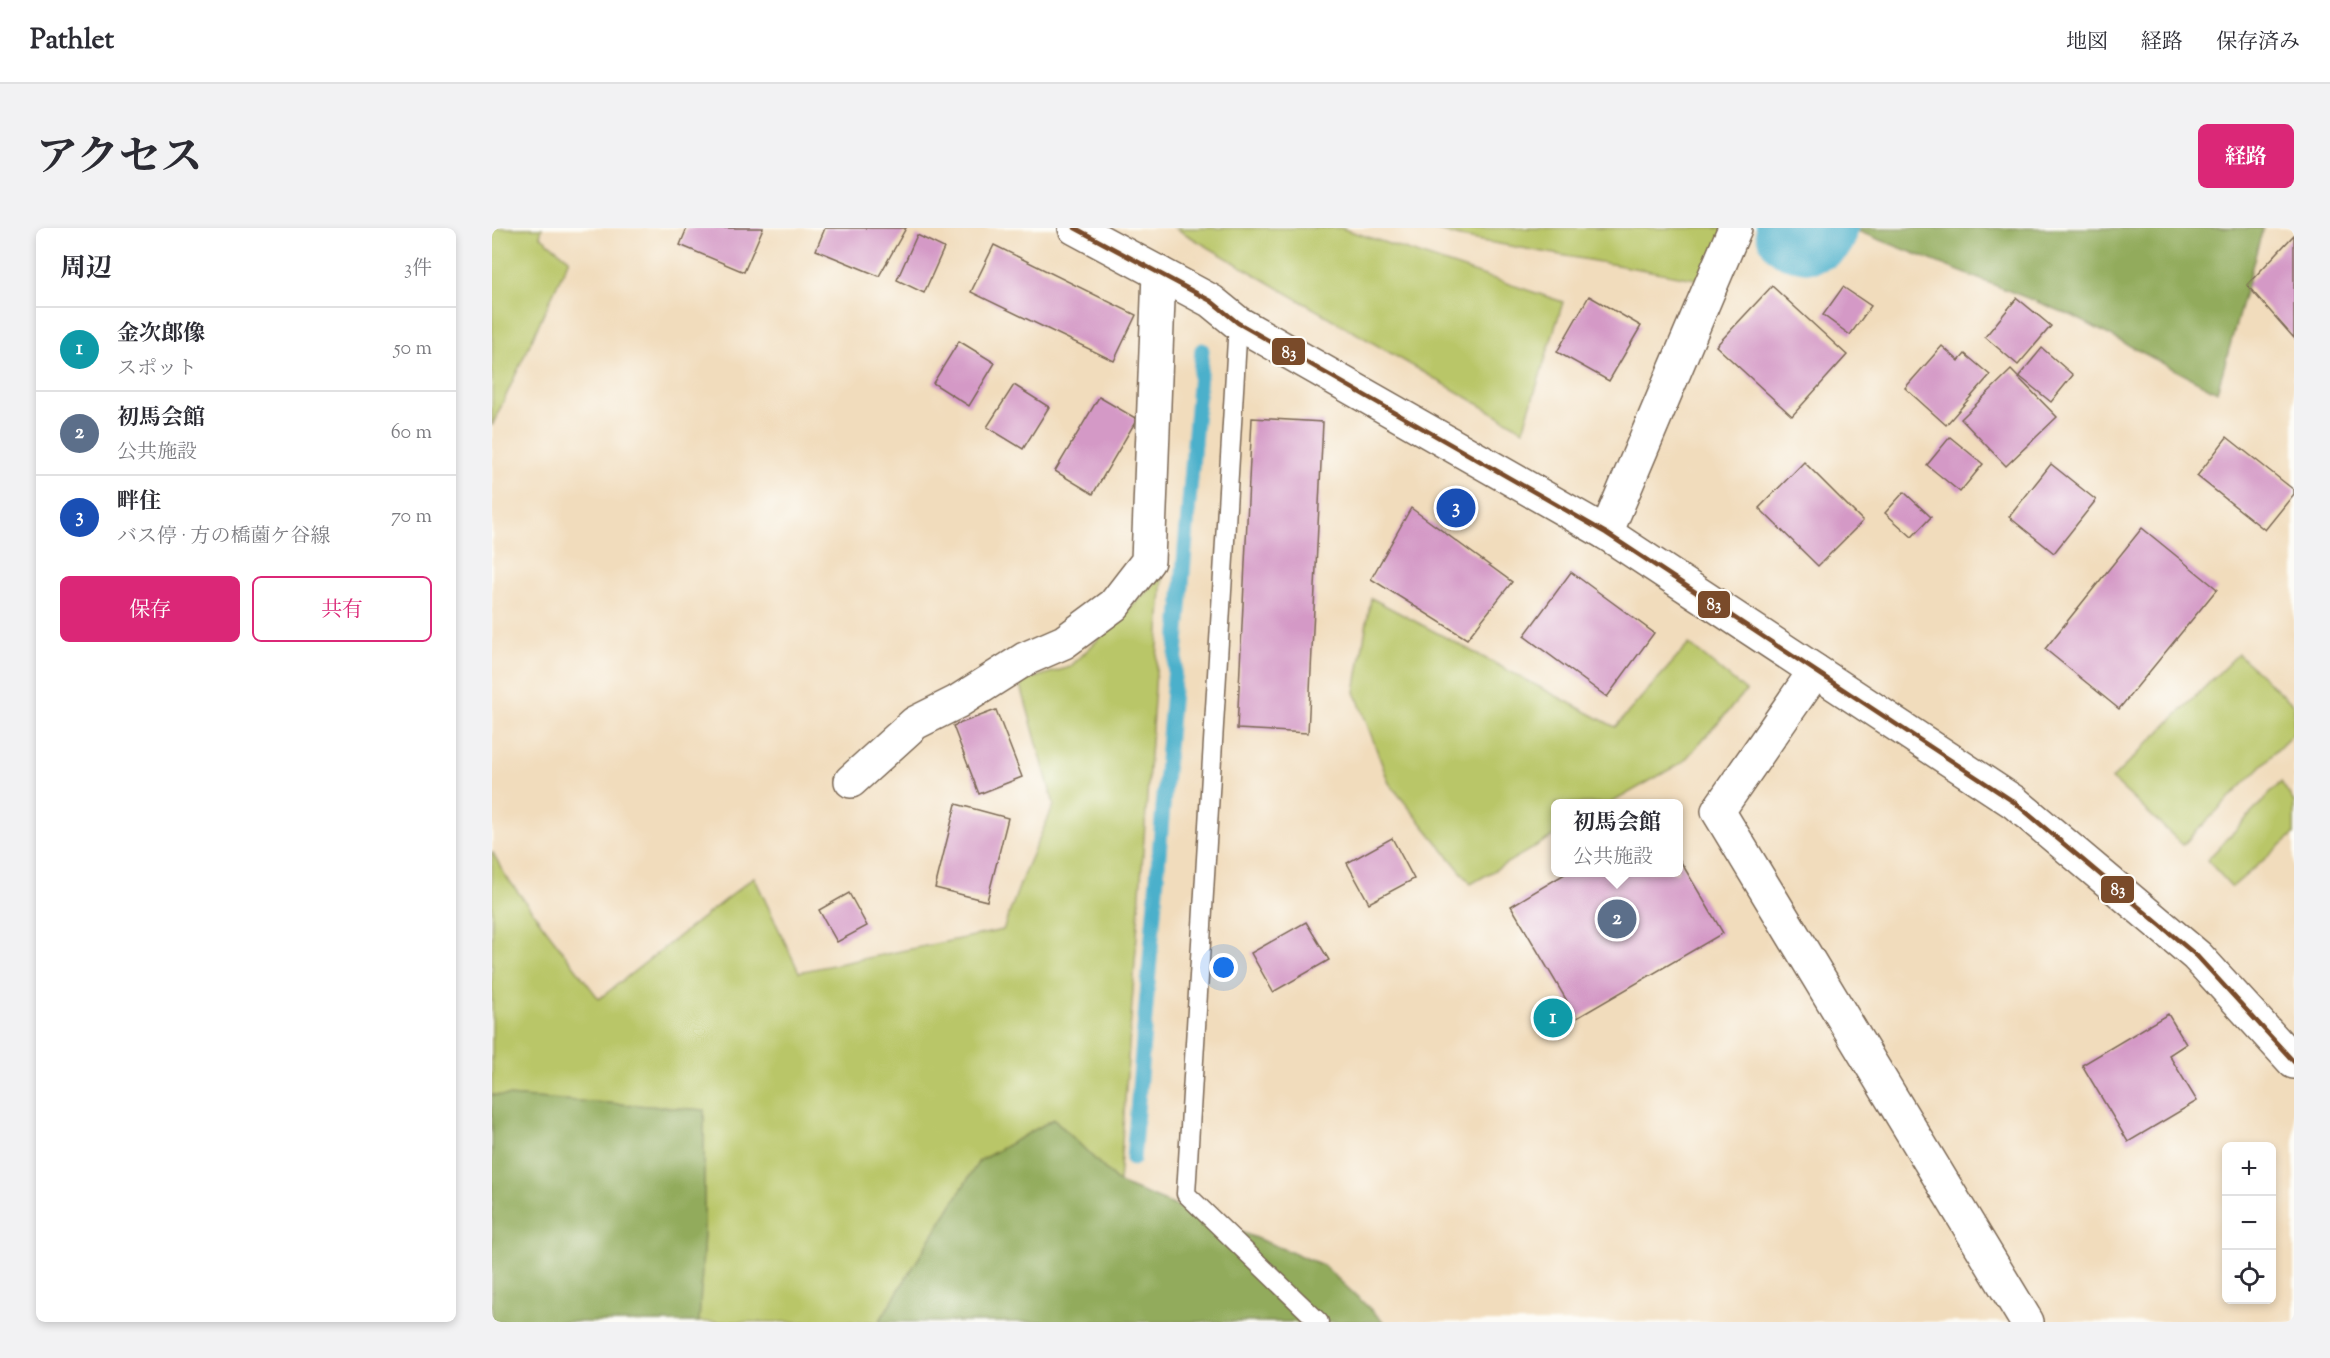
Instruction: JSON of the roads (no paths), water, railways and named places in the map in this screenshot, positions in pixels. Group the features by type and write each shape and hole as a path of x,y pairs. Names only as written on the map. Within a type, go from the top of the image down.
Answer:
{"street":[{"path":"1075,228 1211,301 1238,323 1606,533 2014,802 2197,956 2294,1062"},
{"path":"1606,533 1735,228"},
{"path":"851,781 915,723 957,702 1025,659 1065,642 1114,605 1148,561 1159,273"},
{"path":"1815,670 1718,811 2027,1322"}],"lane":[{"path":"1238,323 1186,1194 1319,1322"}],"waterway":[{"path":"1798,228 1809,230 1815,228"},
{"path":"1133,1159 1202,350"}],"place":[{"name":"畔住","path":"1456,508"},
{"name":"初馬会館","path":"1617,919"},
{"name":"金次郎像","path":"1553,1018"}]}
